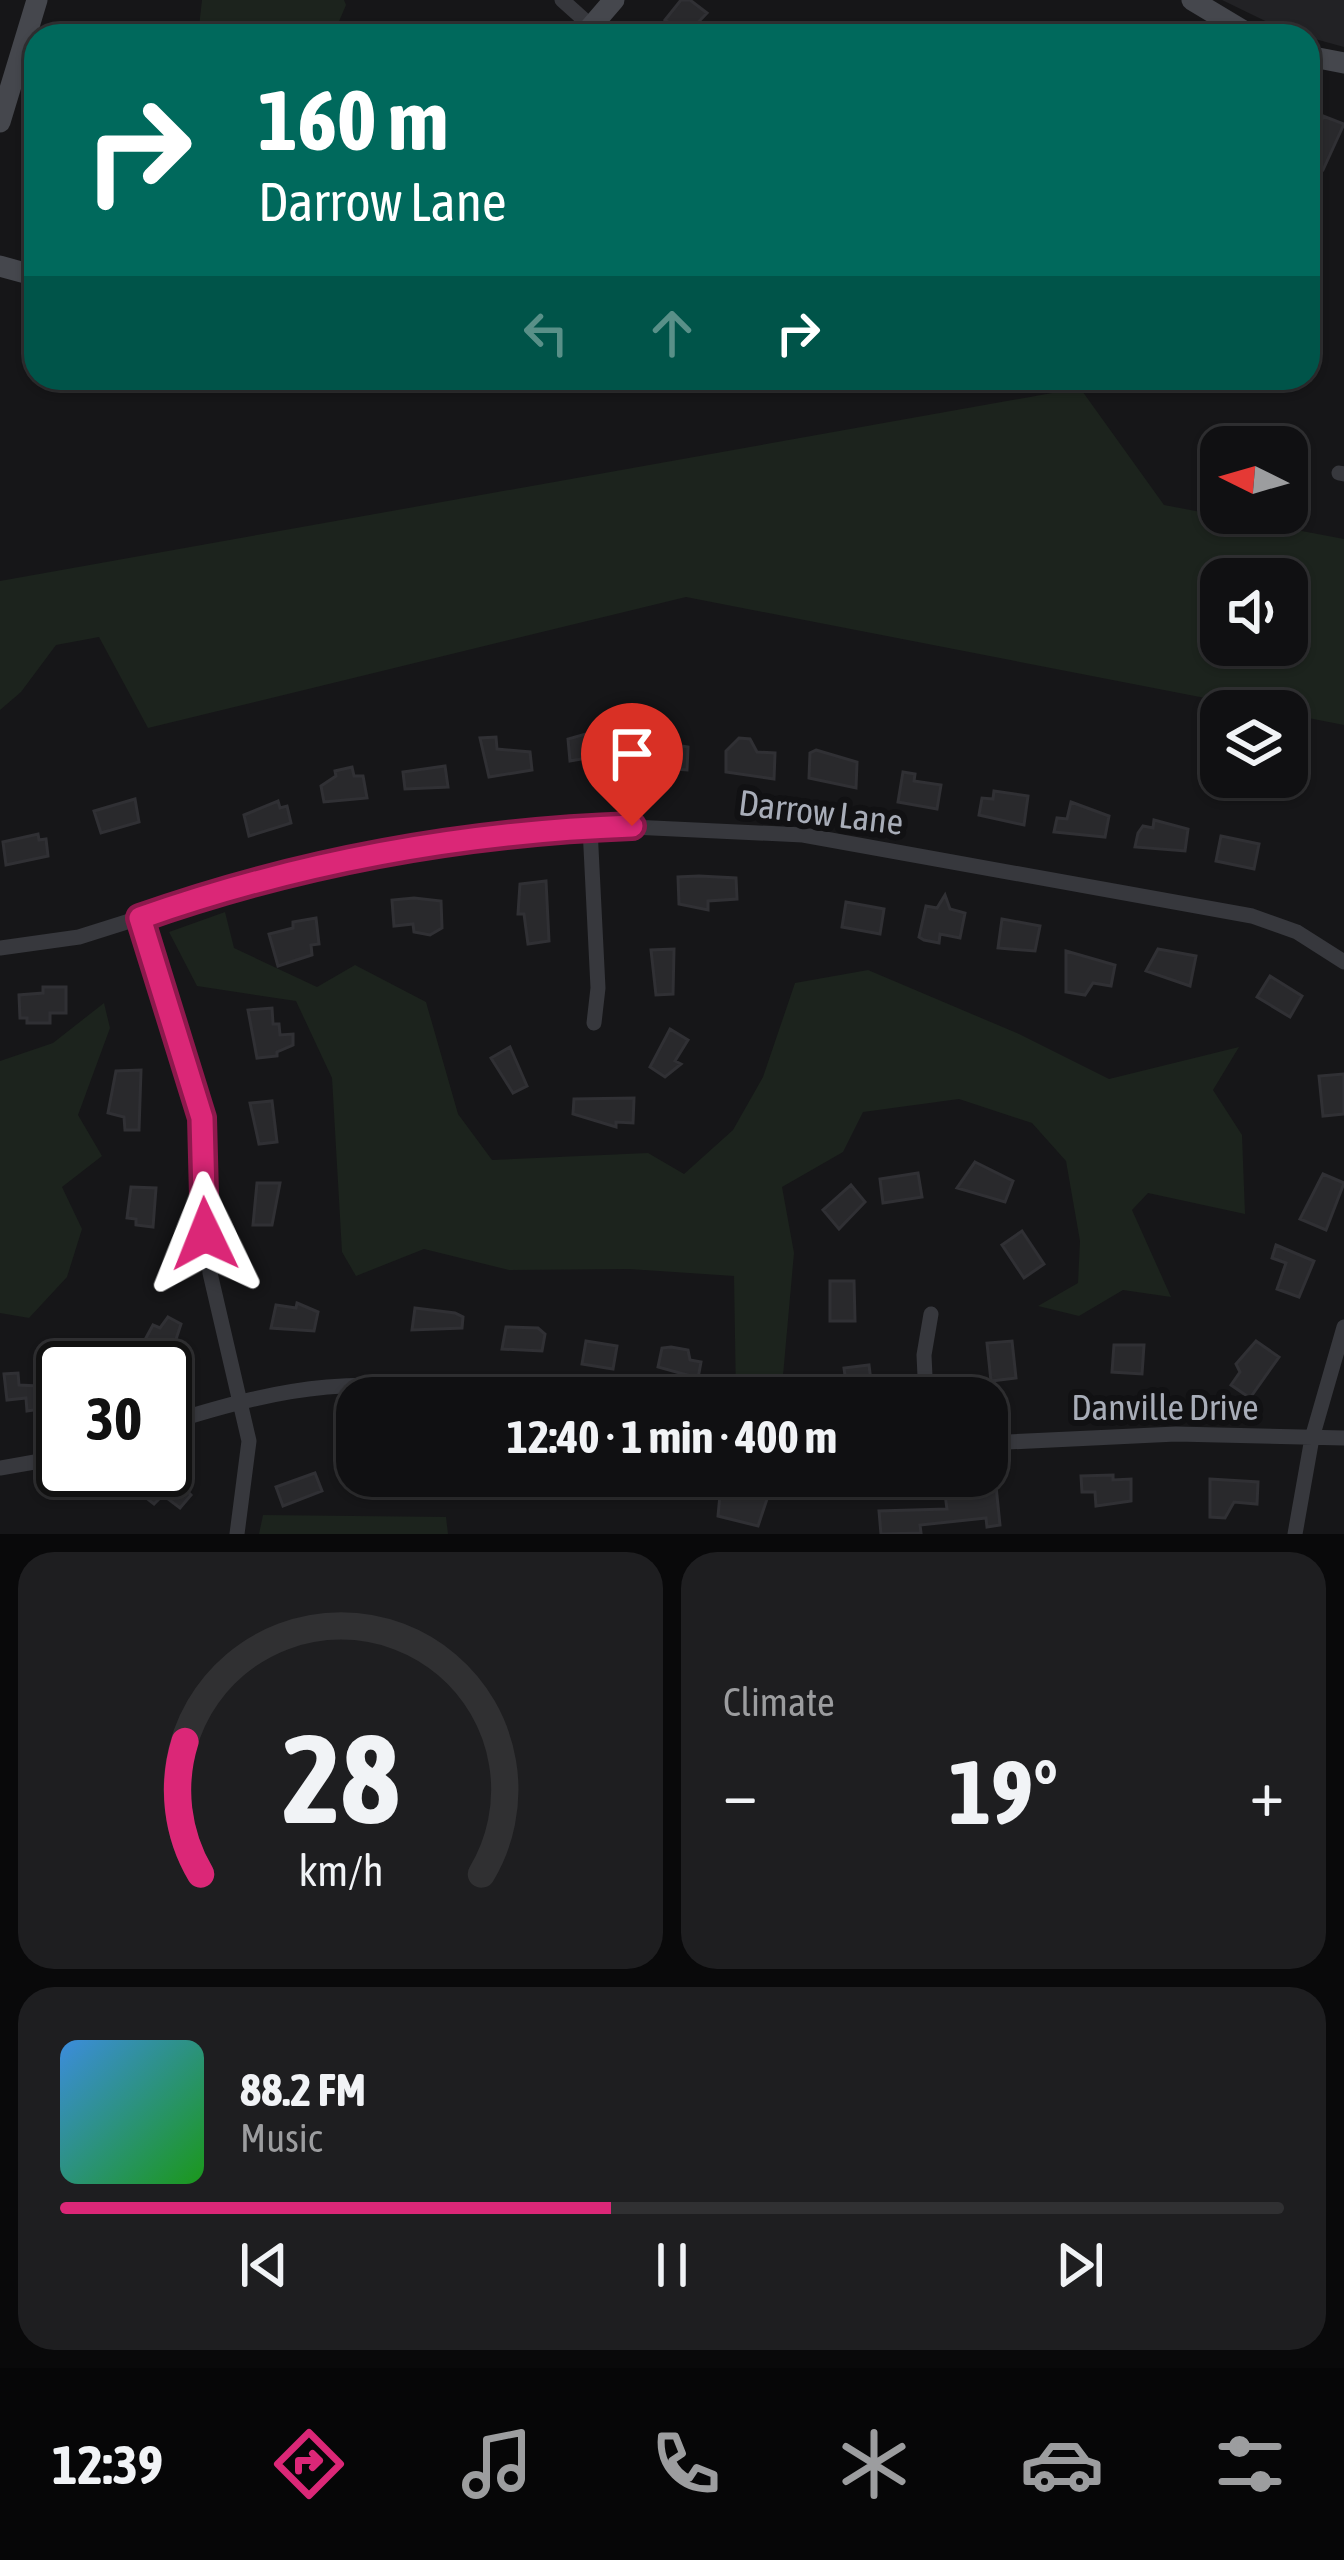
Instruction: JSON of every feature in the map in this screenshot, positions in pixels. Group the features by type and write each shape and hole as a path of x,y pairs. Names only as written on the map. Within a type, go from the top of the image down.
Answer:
{"street":[{"path":"562,0 581,24"},
{"path":"593,24 614,0"},
{"path":"1192,0 1232,24"},
{"path":"0,122 24,43"},
{"name":"Darrow Lane","path":"0,948 79,937 263,879 452,840 590,828 685,827 871,845 1252,916 1297,932 1344,962"},
{"path":"590,828 598,988 594,1023"},
{"path":"140,918 194,1078 202,1118 210,1273 249,1441 237,1534"},
{"path":"925,1377 923,1355 931,1314"},
{"path":"1295,1534 1312,1438 1344,1327"},
{"path":"192,1416 296,1387 336,1385"},
{"name":"Danville Drive","path":"1008,1443 1176,1434 1344,1438"},
{"path":"0,1468 36,1462"}],"shaded area":[{"path":"202,0 344,0 346,5 338,24 199,24"},
{"path":"1222,0 1344,0 1344,47 1320,40 1320,24 1272,24"},
{"path":"1069,390 1081,390 1164,505 1200,512 1200,534 1308,532 1344,539 1344,725 1308,718 1308,690 1200,690 1200,697 686,597 148,728 99,637 56,645 21,692 0,710 0,581"},
{"path":"225,912 234,948 317,987 355,965 426,1002 458,1114 492,1160 648,1153 684,1174 733,1130 763,1077 795,983 868,970 1019,1034 1109,1079 1239,1047 1213,1090 1242,1135 1245,1214 1148,1193 1132,1210 1171,1297 1123,1290 1079,1316 1038,1306 1078,1283 1080,1241 1066,1161 1032,1123 959,1099 863,1112 843,1152 782,1187 794,1253 783,1377 736,1377 734,1276 629,1269 509,1270 424,1249 356,1276 342,1252 332,1078 296,1001 197,986 169,932"},
{"path":"104,1003 110,1028 78,1115 102,1156 62,1187 82,1229 67,1277 29,1318 0,1313 0,1061 53,1043"},
{"path":"263,1515 446,1517 448,1534 259,1534"}],"building":[{"path":"681,0 690,0 707,13 696,24 665,20"},
{"path":"1323,116 1344,124 1323,170 1320,169"},
{"path":"600,730 600,737 609,736 610,754 570,761 568,739"},
{"path":"496,737 497,749 530,752 532,770 489,777 480,738"},
{"path":"739,738 750,739 757,752 775,753 774,779 726,772 726,751"},
{"path":"651,741 688,747 687,770 659,768 659,774 649,773 650,765 642,765 643,747 650,747"},
{"path":"816,750 857,762 856,788 809,778 810,753"},
{"path":"445,766 448,787 405,789 403,772"},
{"path":"352,767 354,776 363,776 367,798 324,802 321,786 336,776 335,771"},
{"path":"903,772 915,774 914,781 941,785 937,809 898,802"},
{"path":"994,791 1028,796 1024,825 979,815 982,798 993,799"},
{"path":"135,799 139,822 101,833 94,811"},
{"path":"278,801 280,808 287,806 291,823 249,836 244,815"},
{"path":"1071,802 1109,816 1105,837 1054,832 1057,818 1067,819"},
{"path":"1154,820 1188,829 1185,851 1135,847 1138,833 1143,826 1153,828"},
{"path":"38,834 39,840 46,839 48,856 6,865 3,842"},
{"path":"1221,836 1259,844 1254,869 1216,861"},
{"path":"678,877 736,878 737,899 708,901 708,910 679,904"},
{"path":"546,881 549,941 528,944 524,914 518,914 520,884"},
{"path":"945,895 950,909 965,913 960,938 940,934 939,943 924,940 919,937 926,906 937,908"},
{"path":"392,900 441,901 442,928 430,935 414,932 413,924 394,926"},
{"path":"846,902 884,909 880,934 842,927"},
{"path":"316,918 319,944 311,945 312,955 278,966 269,934 293,928 293,922"},
{"path":"1002,919 1040,926 1035,951 998,948"},
{"path":"674,949 673,994 656,995 651,950"},
{"path":"1158,949 1196,956 1190,986 1146,971"},
{"path":"1066,951 1115,965 1111,986 1093,983 1085,995 1066,992"},
{"path":"1270,976 1302,996 1290,1017 1257,997"},
{"path":"43,987 66,987 66,1013 50,1013 50,1023 27,1023 27,1018 20,1018 19,995 43,993"},
{"path":"272,1008 273,1024 279,1024 280,1035 293,1034 293,1045 277,1056 257,1058 248,1010"},
{"path":"670,1029 688,1040 675,1061 681,1064 665,1077 650,1067"},
{"path":"510,1047 527,1086 513,1093 491,1058"},
{"path":"141,1070 139,1130 125,1130 124,1117 108,1113 116,1071"},
{"path":"1344,1074 1344,1114 1323,1116 1319,1076"},
{"path":"634,1098 633,1123 616,1122 616,1127 573,1114 574,1099"},
{"path":"272,1101 277,1142 259,1144 250,1103"},
{"path":"975,1162 1013,1181 1005,1202 957,1188"},
{"path":"918,1173 922,1197 883,1203 880,1179"},
{"path":"1323,1174 1344,1183 1326,1230 1300,1219"},
{"path":"257,1183 280,1183 272,1225 253,1225"},
{"path":"851,1185 865,1202 839,1229 823,1210"},
{"path":"131,1187 156,1188 153,1227 136,1225 136,1219 127,1218"},
{"path":"1022,1231 1044,1264 1024,1278 1002,1245"},
{"path":"1276,1245 1314,1261 1299,1297 1277,1289 1286,1263 1272,1258"},
{"path":"830,1281 854,1281 855,1321 830,1321"},
{"path":"297,1303 318,1312 314,1331 271,1328 276,1305 296,1308"},
{"path":"415,1308 455,1313 463,1317 462,1328 412,1330"},
{"path":"168,1317 181,1324 176,1341 144,1341 153,1325 160,1328"},
{"path":"506,1327 538,1328 545,1334 542,1351 502,1349"},
{"path":"586,1341 617,1346 613,1369 582,1364"},
{"path":"1012,1341 1016,1378 991,1377 987,1343"},
{"path":"1256,1341 1279,1357 1250,1398 1231,1385 1240,1372 1236,1364"},
{"path":"1114,1345 1144,1345 1142,1374 1112,1372"},
{"path":"662,1348 688,1350 690,1360 701,1362 698,1377 658,1367"},
{"path":"869,1365 870,1377 845,1377 844,1368"},
{"path":"18,1373 19,1385 36,1386 36,1410 27,1411 26,1398 7,1400 4,1374"},
{"path":"315,1473 322,1491 283,1506 276,1487"},
{"path":"1113,1475 1113,1480 1131,1479 1131,1501 1096,1506 1095,1492 1082,1492 1081,1476"},
{"path":"1210,1479 1258,1482 1257,1504 1234,1502 1225,1518 1210,1517"},
{"path":"166,1497 189,1497 180,1508"},
{"path":"720,1497 768,1497 758,1526 718,1516"},
{"path":"945,1497 997,1497 1000,1525 987,1527 986,1518 920,1525 921,1533 881,1534 879,1511 947,1509"}],"route":[{"path":"205,1234 202,1118 194,1078 140,918 263,879 390,851 452,840 632,826"}]}
